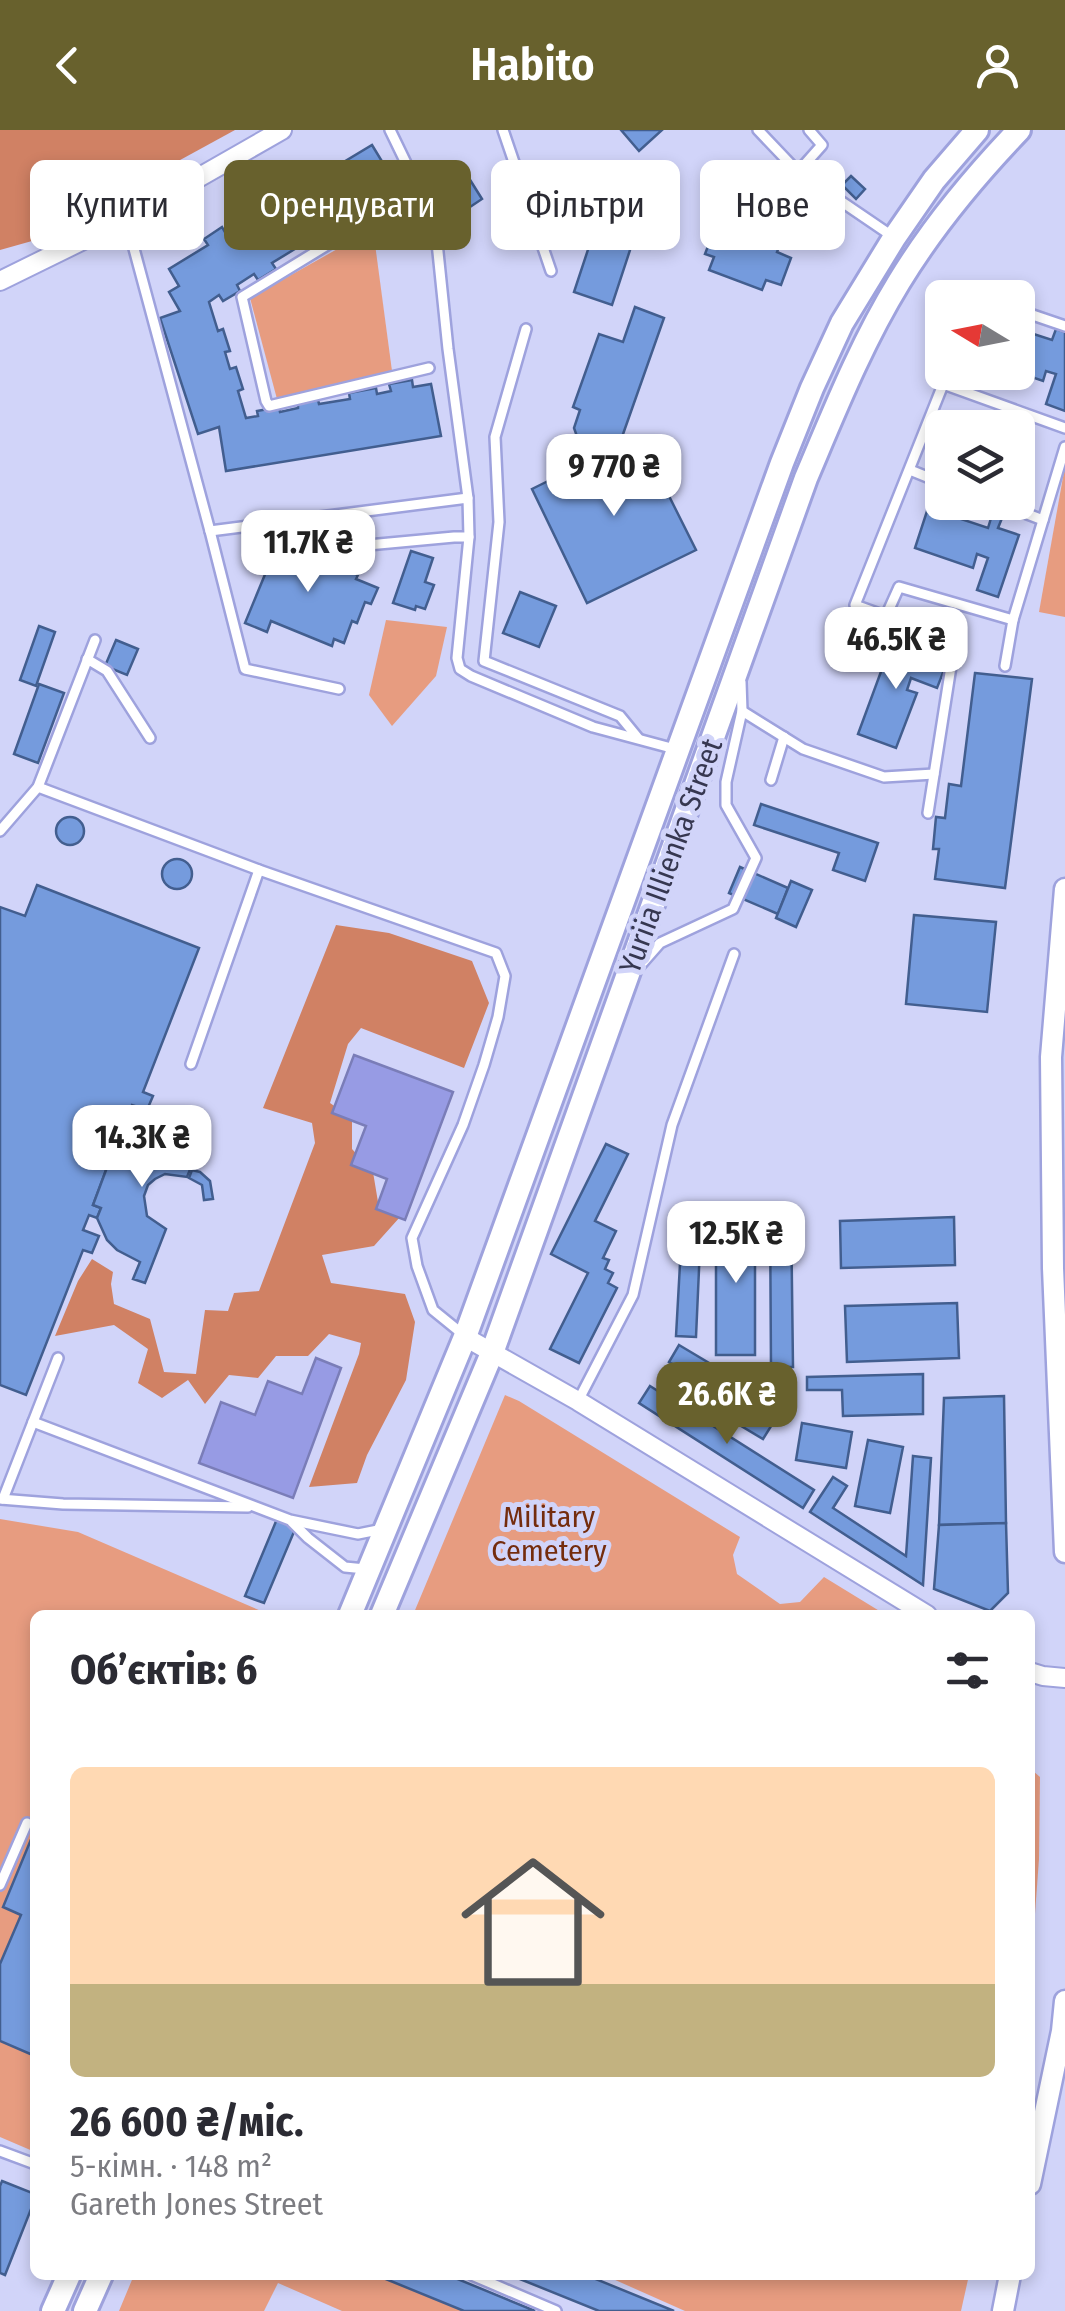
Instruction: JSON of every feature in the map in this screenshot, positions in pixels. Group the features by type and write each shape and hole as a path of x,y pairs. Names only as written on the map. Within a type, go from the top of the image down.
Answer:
{"main road":[{"name":"Yuriia Illienka Street","path":"352,1610 465,1337 812,388 842,323 894,238 934,180 977,130"},
{"name":"Yuriia Illienka Street","path":"384,1610 492,1353 806,478 867,340 899,282 936,226 1019,130"},
{"path":"53,2311 67,2280"},
{"path":"86,2311 98,2280"}],"street":[{"path":"204,174 282,130"},
{"path":"0,281 63,250"},
{"path":"1065,889 1061,983 1051,1057 1053,1268 1065,1552"},
{"path":"465,1337 578,1400 919,1610"},
{"path":"1035,1674 1065,1678"},
{"path":"1035,2160 1065,2001"},
{"path":"1003,2311 1009,2280"}],"lane":[{"path":"390,130 405,160"},
{"path":"503,130 551,271"},
{"path":"758,130 787,160"},
{"path":"808,130 822,145 809,160"},
{"path":"845,204 894,238"},
{"path":"134,250 245,669 339,688"},
{"path":"319,250 242,297 270,406 429,368"},
{"path":"439,250 468,498 470,538 460,668 593,727 677,750"},
{"path":"1035,316 1065,326"},
{"path":"526,328 495,437 499,522 484,661 620,716 640,740"},
{"path":"928,813 956,641 855,605 941,390"},
{"path":"960,390 1065,428"},
{"path":"1005,666 1013,620 1065,447"},
{"path":"910,470 925,476"},
{"path":"210,531 468,498"},
{"path":"1035,517 1042,520"},
{"path":"304,519 368,545 470,538"},
{"path":"886,616 899,586 1013,620"},
{"path":"0,830 38,788 94,640"},
{"path":"88,659 107,671 150,738"},
{"path":"626,981 660,944 733,909 756,858 726,804 726,782 742,712 740,665"},
{"path":"742,712 803,749 884,776 934,774"},
{"path":"771,780 784,737"},
{"path":"38,788 496,953 505,976 484,1065 456,1142 412,1238 417,1266 433,1310 465,1337"},
{"path":"191,1064 259,870"},
{"path":"578,1400 633,1295 672,1125 734,954"},
{"path":"58,1358 1,1499 63,1504 256,1507"},
{"path":"33,1422 290,1520 358,1534 386,1528"},
{"path":"290,1520 345,1567 368,1570"},
{"path":"0,1885 27,1823"},
{"path":"0,2151 30,2162"},
{"path":"484,2280 556,2311"}],"green space":[{"path":"336,250 376,250 392,371 277,399 250,298"},
{"path":"1065,466 1065,617 1039,612"},
{"path":"386,620 447,627 436,676 392,726 369,695"},
{"name":"Military Cemetery","path":"505,1395 740,1537 733,1555 737,1574 780,1604 800,1602 824,1577 878,1610 415,1610"},
{"path":"0,1519 78,1532 259,1610 30,1610 30,2150 0,2137"},
{"path":"1035,1773 1040,1777 1035,1914"},
{"path":"132,2280 388,2280 464,2311 342,2311 278,2283 264,2311 119,2311"},
{"path":"615,2280 968,2280 961,2311 685,2311"}],"shaded area":[{"path":"0,130 235,130 180,160 30,160 30,242 0,250"},
{"path":"336,925 389,933 472,961 489,1003 464,1068 361,1028 348,1044 330,1103 352,1118 352,1149 373,1172 378,1202 400,1217 374,1246 322,1255 331,1283 405,1294 415,1322 406,1380 357,1483 309,1487 361,1343 329,1334 308,1356 276,1356 258,1378 229,1375 205,1404 188,1380 162,1398 138,1383 148,1349 114,1325 55,1336 78,1281 92,1259 113,1272 114,1304 150,1319 164,1372 196,1374 205,1310 228,1311 234,1293 259,1291 315,1143 312,1123 263,1108"}],"water":[{"path":"354,1055 453,1092 405,1220 376,1209 387,1179 351,1165 366,1126 332,1113"},
{"path":"316,1358 341,1368 293,1498 199,1463 221,1402 255,1415 268,1381 302,1394"}],"building":[{"path":"621,130 662,130 639,151"},
{"path":"372,145 381,160 347,160"},
{"path":"851,176 865,189 856,199 845,188"},
{"path":"471,181 482,199 471,206"},
{"path":"222,227 224,250 293,250 272,263 276,269 258,280 254,274 237,285 240,291 223,301 219,295 209,302 218,331 223,329 230,351 225,352 230,369 236,367 246,418 258,416 257,411 298,408 298,403 350,399 349,393 376,388 377,394 391,391 389,384 412,380 413,387 431,384 441,436 226,471 219,427 198,434 160,318 180,311 169,292 179,286 169,269 204,250 208,245 204,239"},
{"path":"588,250 630,250 612,305 574,292"},
{"path":"707,250 778,250 791,258 781,285 766,280 762,290 709,270 714,257 705,254"},
{"path":"635,307 664,318 622,437 625,443 586,462 574,428 580,410 573,407 599,334 623,342"},
{"path":"1056,329 1065,332 1065,411 1046,404 1056,374 1046,371 1043,381 1035,378 1035,334 1052,340"},
{"path":"626,437 647,442 645,448 696,550 587,603 532,489 625,443"},
{"path":"925,517 964,520 988,528 990,520 1001,520 998,528 1019,535 998,597 977,590 988,558 977,554 973,568 915,548"},
{"path":"280,536 304,545 301,552 358,575 356,579 378,588 371,604 365,602 357,623 352,621 344,643 334,639 332,646 271,621 267,632 245,623 266,572 263,547 274,552"},
{"path":"411,551 433,558 425,582 434,585 425,609 393,603"},
{"path":"520,592 556,606 539,647 503,633"},
{"path":"39,626 55,632 36,686 20,680"},
{"path":"116,640 138,649 127,675 105,666"},
{"path":"887,643 946,665 937,688 911,678 907,690 917,693 896,748 858,734 882,669 868,664 872,654 882,658"},
{"path":"975,673 1032,679 1005,888 935,879 939,849 933,849 936,817 945,818 949,784 961,786"},
{"path":"39,684 64,693 38,763 14,754"},
{"path":"761,804 878,843 865,881 833,870 839,853 754,825"},
{"path":"70,817 80,821 84,831 80,841 70,845 60,841 56,831 60,821"},
{"path":"177,859 191,868 192,874 183,888 177,889 163,880 162,874 171,860"},
{"path":"740,867 788,888 778,914 729,893"},
{"path":"791,881 812,890 796,927 776,918"},
{"path":"37,885 199,948 143,1092 153,1096 147,1110 132,1105 120,1135 130,1139 126,1151 115,1146 93,1205 101,1208 97,1218 89,1215 83,1230 99,1236 92,1253 83,1250 26,1395 0,1385 0,907 25,916"},
{"path":"914,915 996,922 987,1012 906,1004"},
{"path":"191,1121 207,1127 187,1177 165,1174 148,1185 144,1196 147,1216 166,1229 145,1283 133,1279 140,1262 107,1240 97,1218 101,1208 93,1205 115,1146 126,1151 130,1139 151,1131 185,1136"},
{"path":"606,1144 628,1154 595,1221 616,1231 603,1258 609,1260 605,1269 613,1273 608,1283 617,1288 579,1363 550,1349 588,1273 551,1254"},
{"path":"192,1170 210,1181 213,1199 204,1200 202,1185 189,1178"},
{"path":"770,1208 791,1208 793,1367 771,1367"},
{"path":"716,1217 755,1217 755,1355 716,1355"},
{"path":"954,1217 955,1265 841,1268 840,1221"},
{"path":"681,1246 700,1247 696,1337 676,1336"},
{"path":"957,1303 959,1358 847,1362 845,1306"},
{"path":"679,1345 783,1407 763,1439 671,1384 680,1368 669,1362"},
{"path":"923,1374 923,1414 843,1416 842,1390 807,1390 807,1377"},
{"path":"650,1386 814,1490 803,1508 639,1403"},
{"path":"1004,1396 1006,1523 939,1525 944,1398"},
{"path":"802,1423 852,1432 846,1468 796,1460"},
{"path":"868,1440 903,1447 890,1513 855,1506"},
{"path":"913,1456 931,1458 923,1585 810,1512 833,1477 847,1486 833,1508 906,1556"},
{"path":"277,1519 296,1527 264,1603 245,1596"},
{"path":"1006,1523 1008,1593 991,1610 934,1589 939,1525"},
{"path":"30,1842 30,2054 0,2041 0,1964 21,1915 3,1907"},
{"path":"2,2181 30,2192 30,2212 5,2275 0,2273"},
{"path":"388,2280 460,2280 535,2311 464,2311"},
{"path":"522,2280 598,2280 674,2311 599,2311"}]}
